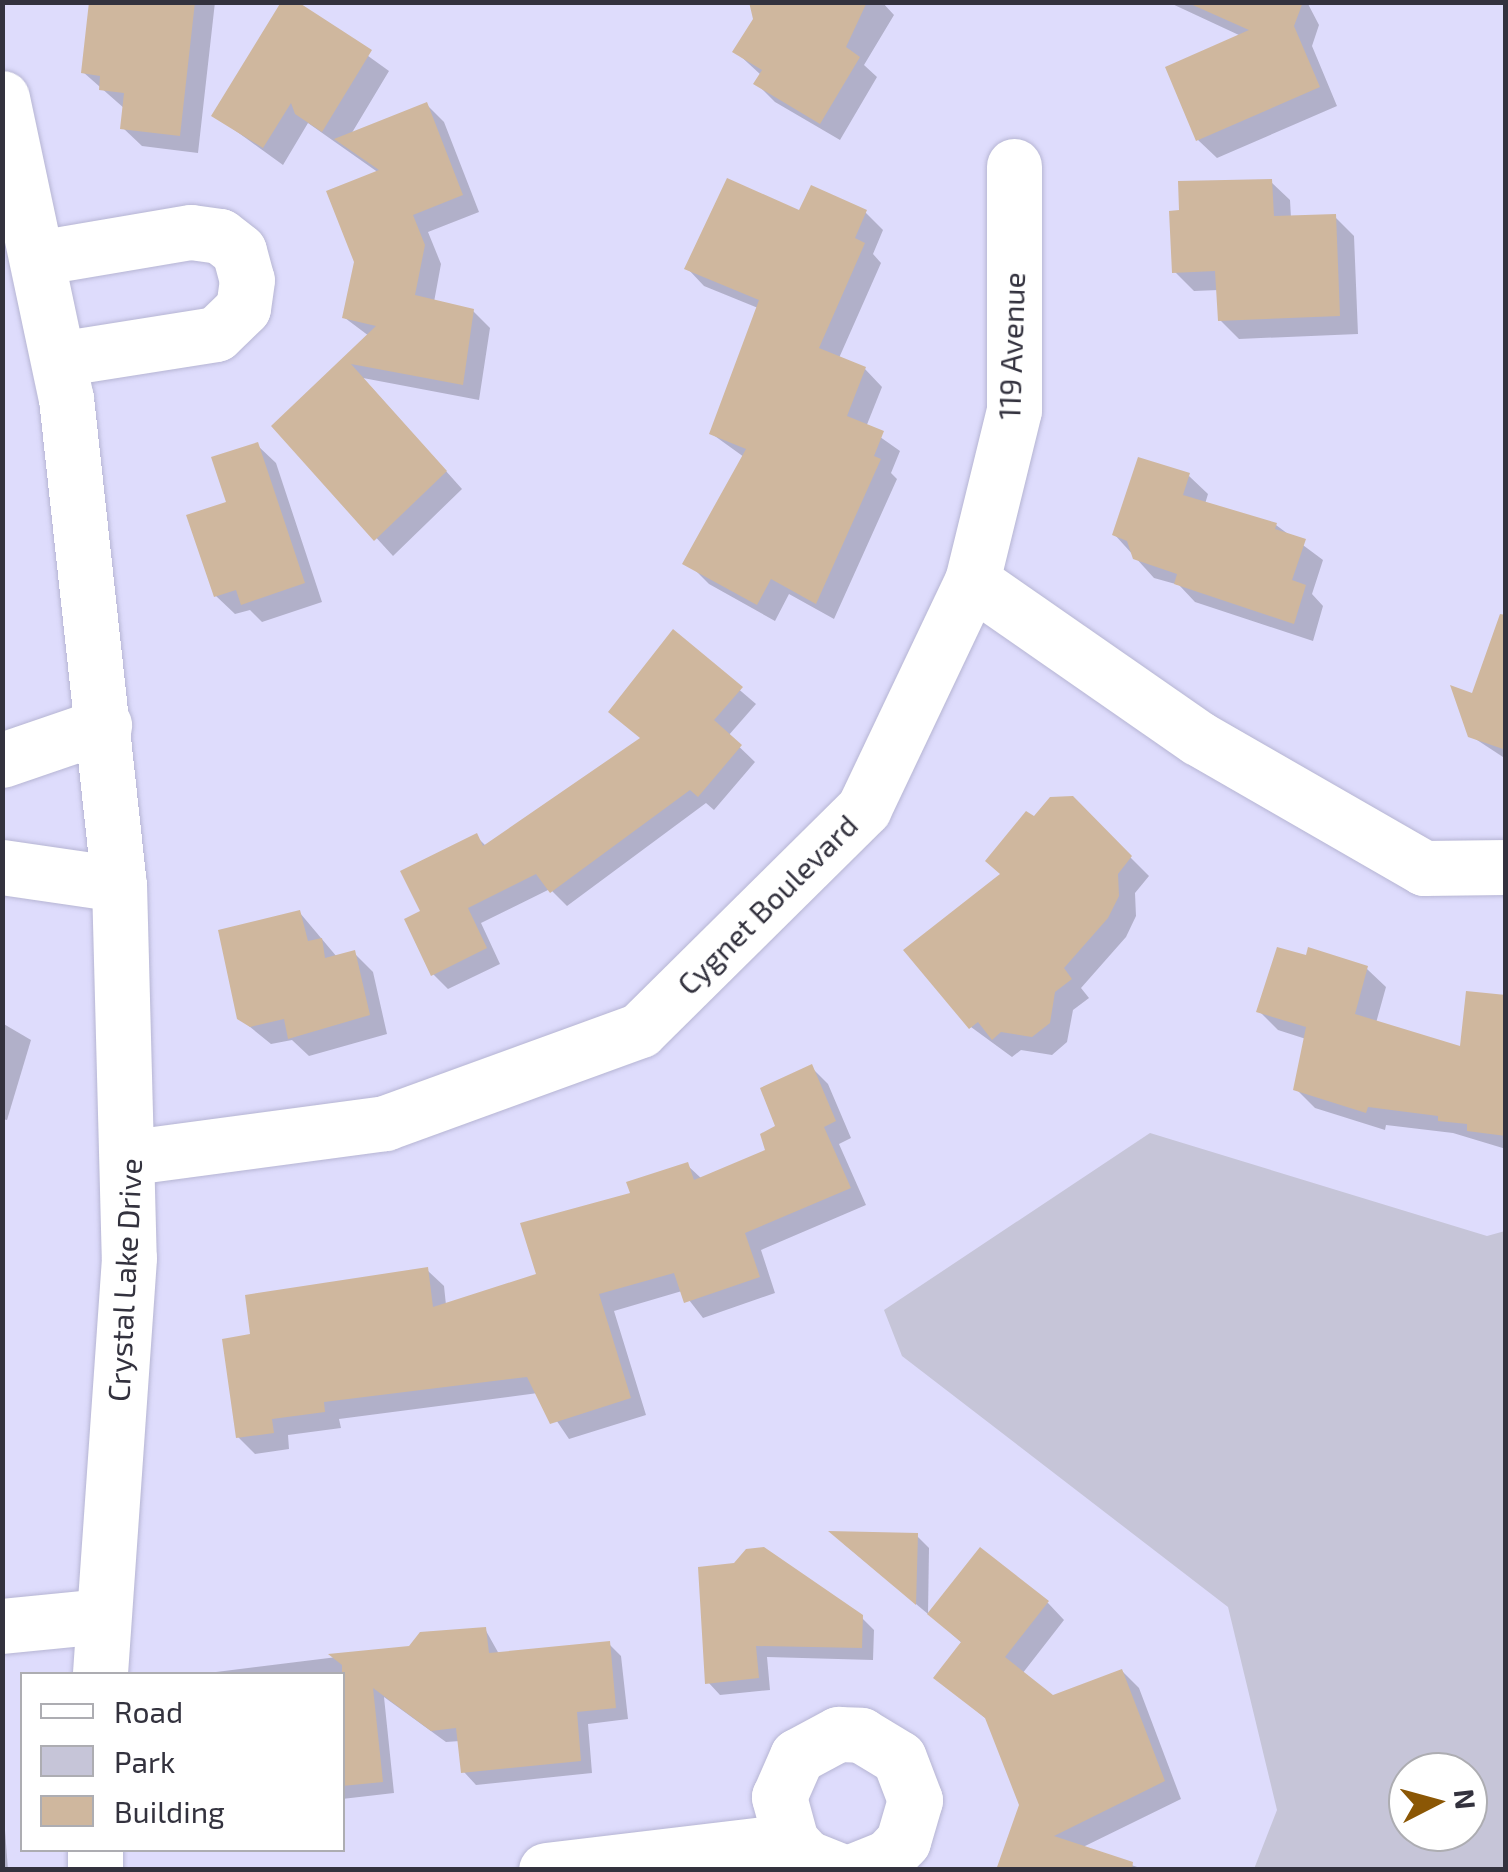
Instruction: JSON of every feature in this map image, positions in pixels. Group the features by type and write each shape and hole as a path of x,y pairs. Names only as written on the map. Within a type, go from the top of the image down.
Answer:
{"street":[{"name":"Crystal Lake Drive","path":"2,98 59,360 104,725 119,884 131,1157 100,1672"},
{"name":"119 Avenue","path":"972,581 1014,410 1014,166"},
{"path":"36,258 191,232 220,236 240,251 247,280 243,308 216,334 59,360"},
{"path":"972,581 1198,738 1424,868 1506,867"},
{"name":"Cygnet Boulevard","path":"131,1157 386,1123 640,1030 864,808 972,581"},
{"path":"2,760 104,725"},
{"path":"2,867 119,884"},
{"path":"2,1626 102,1616"},
{"path":"838,1870 806,1857 791,1841 779,1798 797,1756 838,1734 882,1743 912,1778 913,1822 888,1857 855,1870"},
{"path":"546,1870 791,1841"}],"green space":[{"path":"1150,1133 1487,1236 1505,1231 1505,1869 1254,1869 1277,1810 1228,1607 902,1356 884,1310"}],"building":[{"path":"89,2 195,2 180,136 120,129 124,93 99,90 100,76 81,73"},
{"path":"281,2 298,2 372,50 322,132 295,114 291,103 263,148 211,116"},
{"path":"749,2 867,2 846,47 860,57 820,124 753,84 762,70 732,52 753,19"},
{"path":"1186,2 1303,2 1294,26 1320,87 1196,141 1165,67 1249,30"},
{"path":"427,102 463,195 413,215 425,245 415,295 474,309 463,385 351,364 447,471 374,541 271,426 376,326 342,318 354,262 326,191 379,170 334,139"},
{"path":"727,178 799,210 811,185 867,210 855,238 865,243 819,348 866,367 847,416 884,431 874,456 881,459 816,604 771,579 757,605 682,564 746,449 709,434 759,300 684,269"},
{"path":"1272,179 1274,216 1336,214 1340,316 1218,321 1215,271 1172,273 1169,211 1179,210 1178,181"},
{"path":"258,442 305,583 241,605 236,590 214,597 186,515 226,502 211,457"},
{"path":"1138,457 1190,473 1183,495 1277,523 1275,529 1306,539 1292,580 1306,585 1294,624 1174,584 1177,574 1133,559 1127,541 1112,535"},
{"path":"1500,614 1506,615 1506,750 1468,737 1450,685 1472,693"},
{"path":"673,629 743,687 714,720 742,745 698,797 690,790 550,893 536,874 468,908 487,948 431,976 404,919 420,911 400,871 477,833 483,846 640,738 608,712"},
{"path":"1073,796 1132,856 1118,874 1119,896 1108,918 1064,968 1072,979 1055,992 1050,1023 1032,1037 1001,1032 992,1040 978,1022 969,1029 903,950 1000,874 985,861 1026,811 1034,816 1050,797"},
{"path":"300,910 308,941 322,938 325,958 355,950 370,1015 288,1039 284,1019 250,1027 237,1019 218,930"},
{"path":"1277,947 1306,955 1308,947 1368,966 1355,1014 1460,1046 1466,991 1506,995 1506,1136 1467,1131 1467,1124 1438,1121 1438,1116 1368,1107 1366,1113 1293,1090 1306,1027 1256,1012"},
{"path":"812,1064 836,1121 824,1127 851,1188 745,1233 760,1277 684,1303 674,1273 599,1294 631,1398 550,1424 527,1377 324,1402 325,1412 272,1419 274,1433 236,1438 222,1339 250,1334 245,1295 428,1267 433,1307 536,1274 520,1223 630,1193 626,1182 688,1162 694,1180 765,1150 760,1134 775,1126 760,1088"},
{"path":"828,1531 918,1533 916,1605"},
{"path":"764,1547 863,1615 862,1648 756,1646 759,1678 705,1684 698,1567 734,1563 746,1549"},
{"path":"980,1547 1049,1601 1005,1657 1053,1695 1122,1669 1165,1781 1054,1836 1133,1862 1132,1870 996,1870 1019,1805 985,1718 933,1678 961,1642 927,1614"},
{"path":"486,1627 489,1653 610,1641 616,1708 577,1712 581,1761 461,1773 456,1728 431,1731 373,1688 383,1782 345,1786 345,1672 328,1654 409,1646 420,1632"}]}
